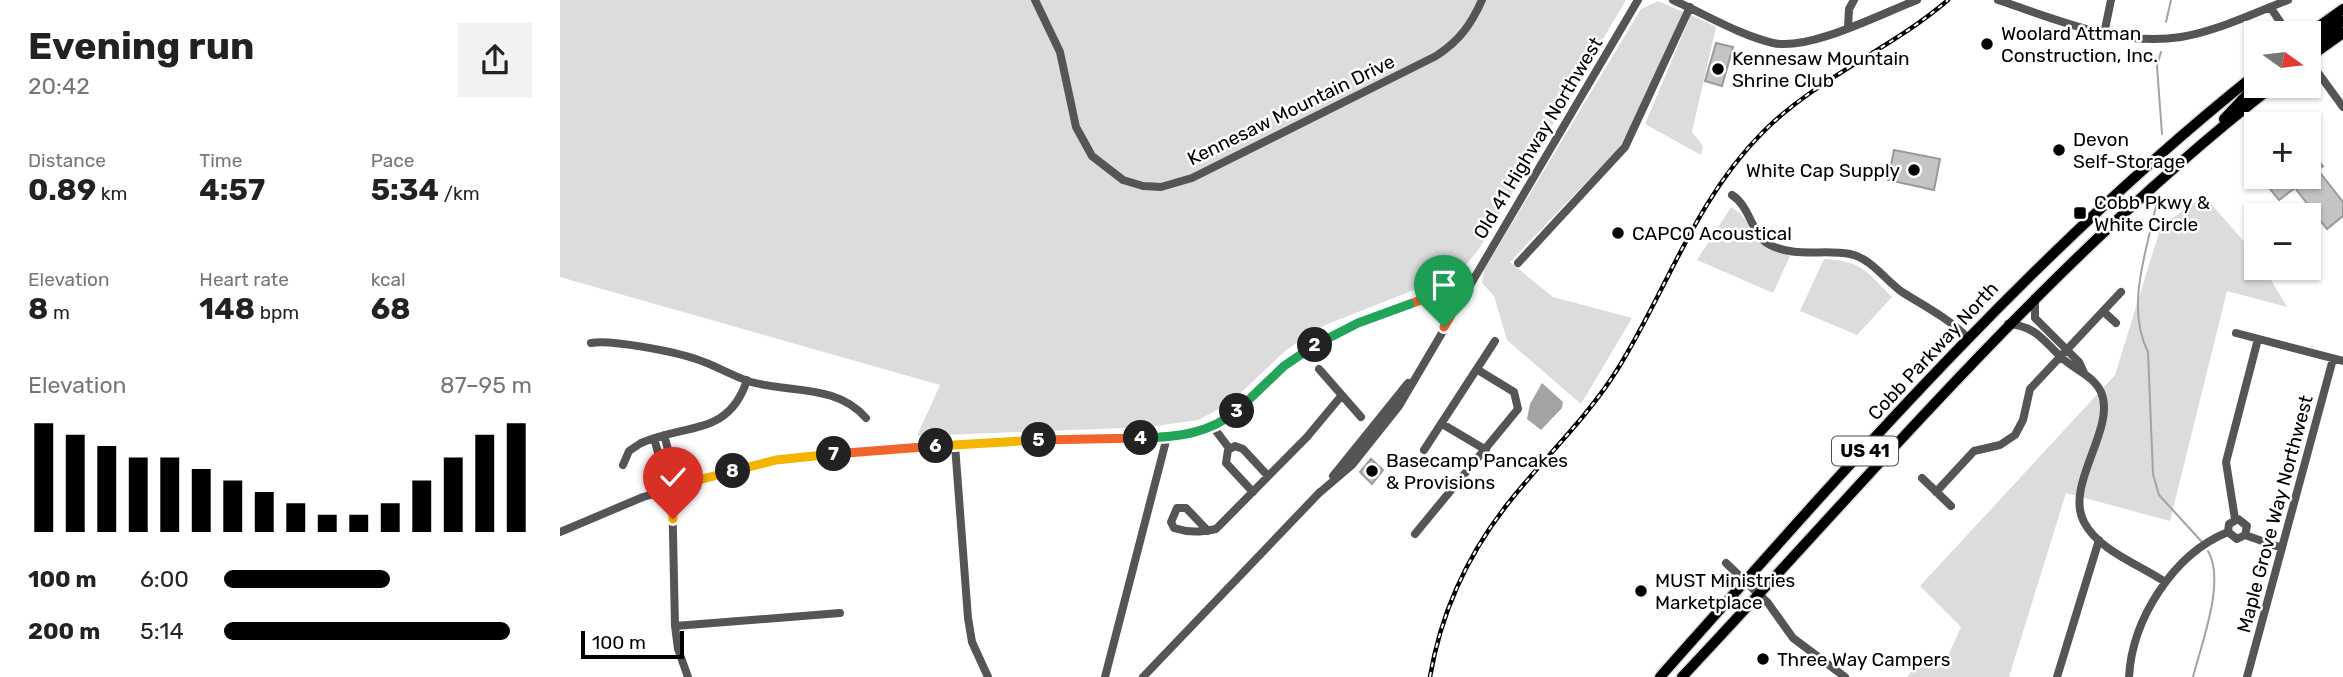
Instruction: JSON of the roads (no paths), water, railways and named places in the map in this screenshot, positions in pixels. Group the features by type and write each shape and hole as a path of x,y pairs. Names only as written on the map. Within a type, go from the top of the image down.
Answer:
{"main road":[{"path":"2321,25 2343,9"},
{"path":"2321,37 2343,21"},
{"path":"2321,49 2343,33"},
{"name":"Cobb Parkway North","path":"1660,677 1968,338 2100,207 2244,84"},
{"path":"2221,126 2244,96"},
{"name":"Cobb Parkway North","path":"1682,677 2036,294 2156,181 2257,98"}],"street":[{"name":"Kennesaw Mountain Drive","path":"1035,0 1060,52 1076,127 1092,156 1123,180 1161,187 1192,178 1436,56 1456,43 1474,20 1482,0"},
{"name":"Old 41 Highway Northwest","path":"1143,677 1318,494 1352,465 1387,422 1638,0"},
{"path":"1674,0 1779,44 1806,43 1917,0"},
{"path":"1848,27 1849,9 1854,0"},
{"path":"1998,0 2104,34 2133,38 2183,37 2288,0"},
{"path":"2104,34 2111,0"},
{"path":"1518,263 1625,146 1690,7"},
{"path":"2270,7 2280,21"},
{"path":"2321,77 2343,107"},
{"path":"1732,195 1744,205 1768,244 1801,252 1855,256 1901,291 1950,321 1968,338"},
{"path":"560,532 673,487 790,458 955,445 1194,434 1213,427 1241,408 1293,359 1329,337 1440,293 1466,289"},
{"path":"1936,492 1974,451 2000,445 2015,435 2023,420 2030,389 2121,292"},
{"path":"2036,294 2033,307 2035,318 2073,369 2084,373 2101,392 2104,411 2079,508 2084,523 2099,540 2165,582"},
{"path":"2103,310 2116,323"},
{"path":"2008,324 2027,326 2063,353"},
{"path":"2236,333 2343,361"},
{"path":"2235,519 2226,462 2258,339"},
{"path":"1424,450 1444,425 1495,341"},
{"path":"591,343 604,342 686,356 747,380 831,395 851,404 866,418"},
{"name":"Maple Grove Way Northwest","path":"2247,677 2333,359"},
{"path":"1319,369 1361,417"},
{"path":"1415,534 1516,414 1518,400 1514,392 1478,370"},
{"path":"623,466 635,446 727,415 739,402 747,380"},
{"path":"1208,531 1221,524 1253,492 1342,395"},
{"path":"1444,425 1486,450"},
{"path":"1213,427 1229,448 1243,449 1268,476"},
{"path":"664,435 673,487 675,626 678,649 688,677"},
{"path":"1105,677 1167,437"},
{"path":"654,438 673,487"},
{"path":"955,445 968,618 972,642 988,677"},
{"path":"1229,448 1224,456 1226,463 1253,492"},
{"path":"1922,478 1951,506"},
{"path":"2228,532 2228,524 2235,519"},
{"path":"2235,519 2246,523 2245,535"},
{"path":"2228,532 2237,539 2245,535 2282,548"},
{"path":"2129,677 2145,615 2165,582 2189,558 2228,532"},
{"path":"2057,677 2099,540"},
{"path":"1726,563 1759,595 1793,638 1845,677"},
{"path":"675,626 840,613"}],"waterway":[{"path":"2166,22 2171,0"},
{"path":"2161,52 2157,66 2162,134"},
{"path":"2158,196 2138,295 2141,334 2148,352 2153,474 2159,495 2202,542"},
{"path":"2193,677 2213,596 2213,564 2208,551"}],"railway":[{"path":"1430,677 1449,606 1482,541 1510,501 1605,388 1635,340 1700,216 1739,158 1763,132 1807,95 1926,18 1948,0"}],"place":[{"name":"Woolard Attman Construction, Inc.","path":"1987,44"},
{"name":"Kennesaw Mountain Shrine Club","path":"1718,69"},
{"name":"Devon Self-Storage","path":"2059,150"},
{"name":"White Cap Supply","path":"1914,170"},
{"name":"Cobb Pkwy & White Circle","path":"2080,213"},
{"name":"CAPCO Acoustical","path":"1618,233"},
{"name":"Basecamp Pancakes & Provisions","path":"1372,471"},
{"name":"MUST Ministries Marketplace","path":"1641,591"},
{"name":"Three Way Campers","path":"1763,659"}]}
